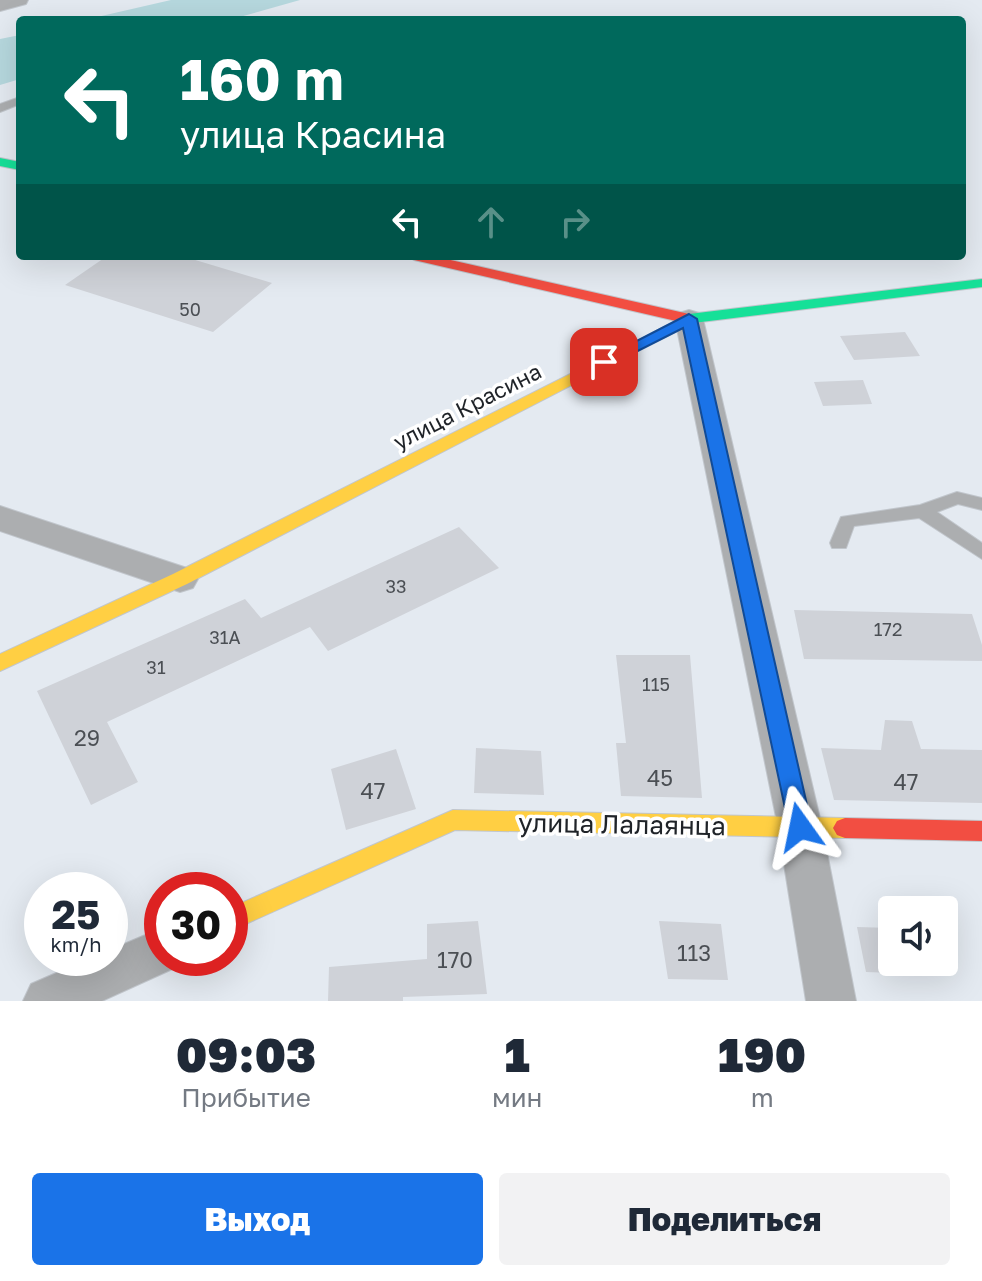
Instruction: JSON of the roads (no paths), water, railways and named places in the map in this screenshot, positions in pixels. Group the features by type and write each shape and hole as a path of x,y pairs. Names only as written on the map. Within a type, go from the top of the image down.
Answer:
{"street":[{"path":"0,5 19,0"},
{"path":"431,260 689,319 800,827 831,1001"},
{"name":"улица Красина","path":"0,663 180,579 689,319 982,283"},
{"path":"0,518 180,579"},
{"name":"улица Лалаянца","path":"248,912 453,820 982,831"},
{"path":"48,1001 144,958"}],"lane":[{"path":"839,543 847,521 922,511 957,498 982,504"},
{"path":"922,511 982,552"}],"water":[{"path":"171,0 300,0 243,16 101,16"},
{"path":"16,36 16,80 0,85 0,39"}]}
